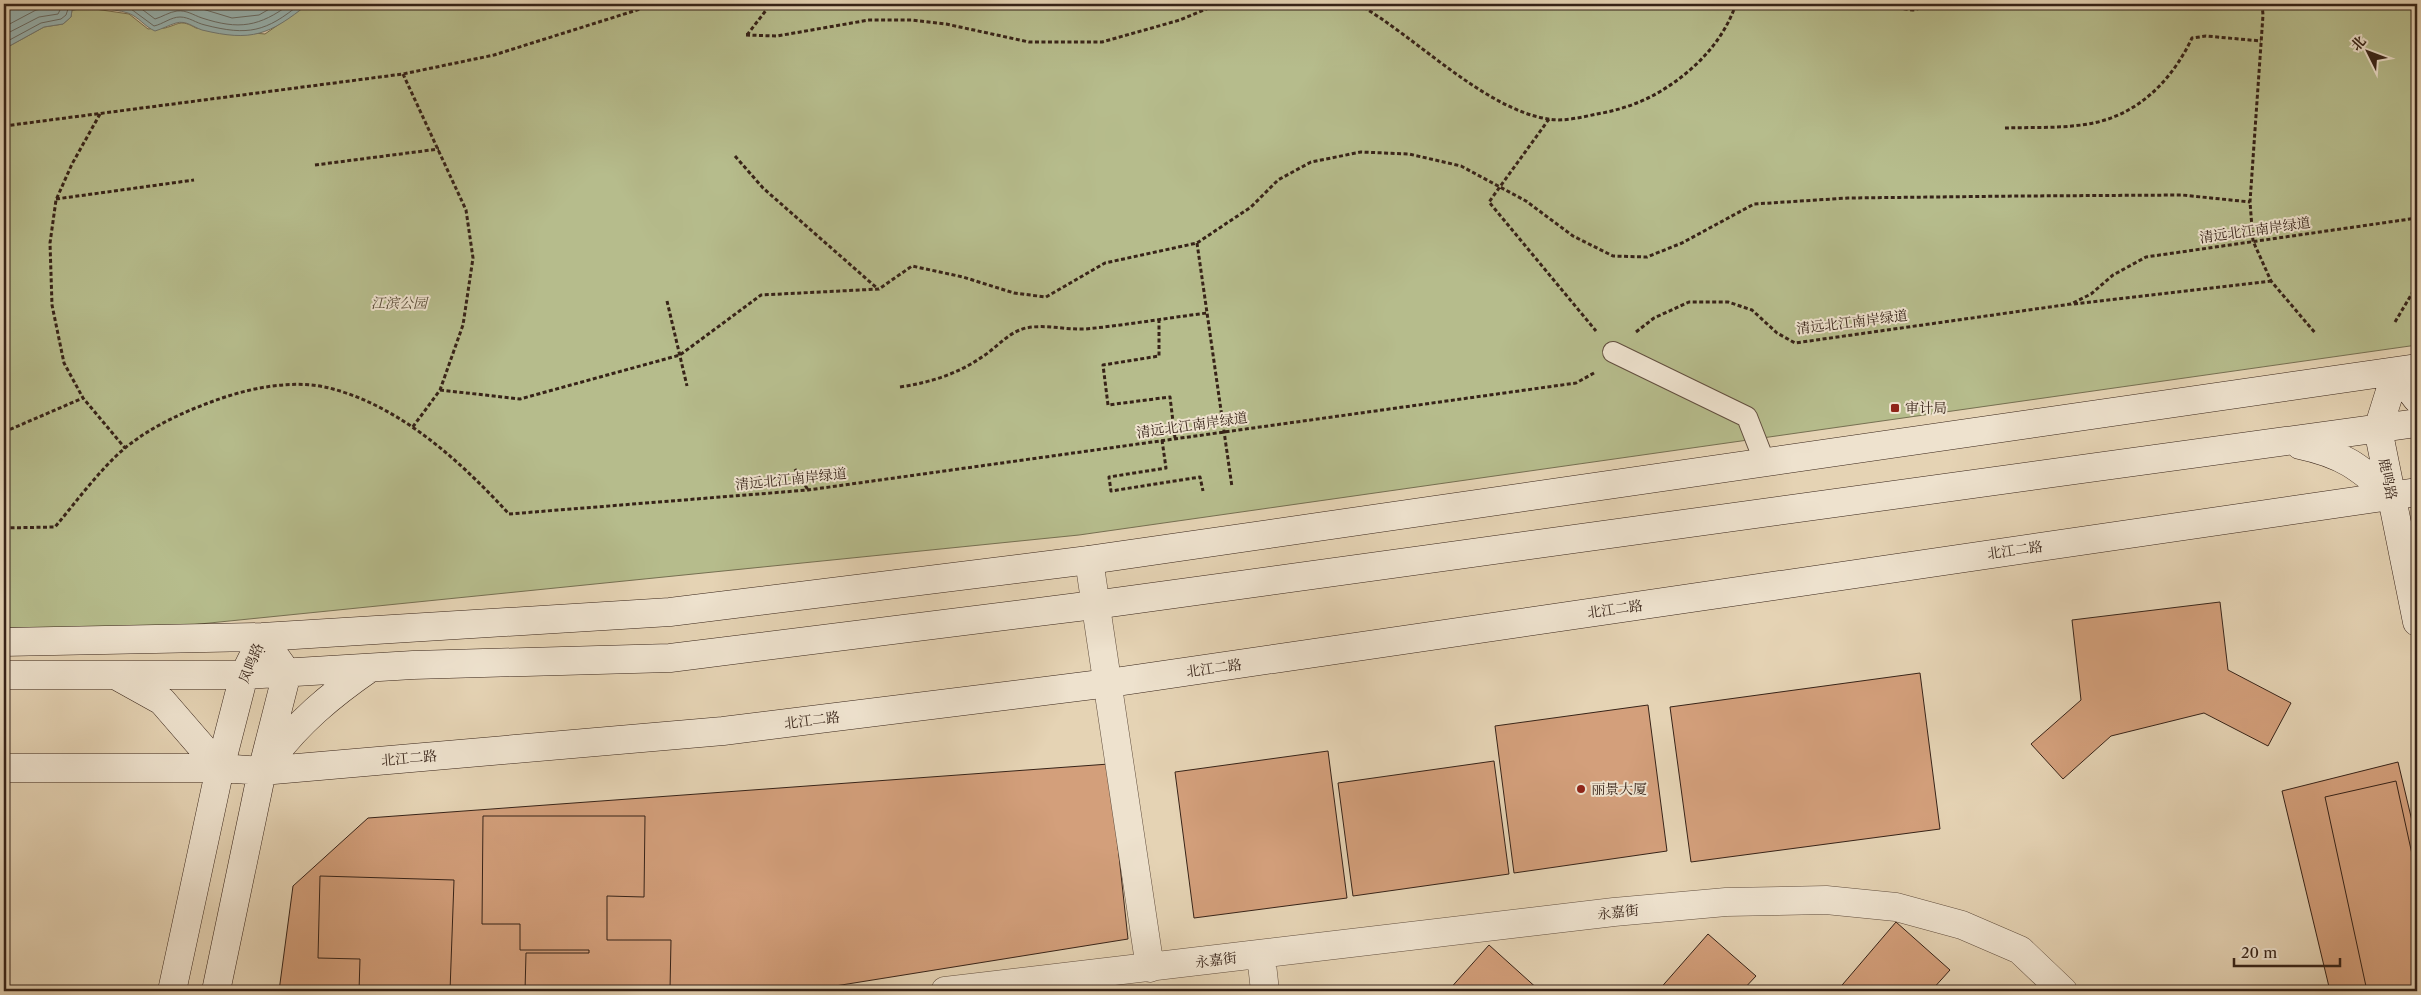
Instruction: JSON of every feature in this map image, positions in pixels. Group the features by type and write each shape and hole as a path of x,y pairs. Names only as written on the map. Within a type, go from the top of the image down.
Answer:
{"main road":[{"path":"4,642 262,637 670,612 1089,560 2407,370 2417,398"},
{"name":"鹿鸣路","path":"2407,370 2378,429 2404,493 2417,622"},
{"path":"4,676 114,674 244,675 370,668 670,658 1094,605 2417,423"},
{"path":"2288,442 2330,451 2404,493"},
{"name":"北江二路","path":"4,768 220,768 262,771 724,731 1109,683 2404,493"},
{"path":"1089,560 1094,605 1109,683 1150,968"},
{"name":"凤鸣路","path":"172,991 220,768 244,675 262,637 287,673"},
{"path":"262,771 285,740 312,712 370,668"},
{"path":"216,991 262,771 287,673"},
{"path":"114,674 162,701 220,768"},
{"name":"永嘉街","path":"944,991 1614,912 1726,902 1826,900 1896,907 1962,925 2020,950 2064,991"},
{"path":"1261,955 1265,991"}],"lane":[{"path":"1613,352 1747,417 1765,463"}],"path":[{"path":"4,126 403,74 494,55 656,4"},
{"path":"768,4 767,9 746,36 777,36 869,20 912,20 946,24 1029,42 1102,42 1180,20 1218,4"},
{"path":"1358,4 1379,16 1468,81 1509,108 1549,120 1581,118 1624,109 1678,81 1712,48 1731,18 1736,4"},
{"path":"1865,4 1913,10 1936,4"},
{"path":"2262,4 2250,202 2254,242 2271,280 2316,334"},
{"path":"2005,128 2098,122 2133,108 2157,90 2181,62 2192,38 2206,36 2261,41"},
{"path":"403,74 466,210 473,258 463,325 440,390 412,428"},
{"path":"101,113 72,164 56,200 50,243 52,305 64,363 83,398 125,448"},
{"path":"1549,120 1489,202 1613,352"},
{"path":"314,165 439,149"},
{"path":"440,390 520,399 680,355 761,295 879,289 912,266 964,277 1014,293 1046,297 1105,263 1196,243 1251,207 1278,180 1303,166 1311,162 1361,152 1409,154 1462,166 1526,201 1573,236 1613,256 1647,257 1682,243 1754,204 1848,198 2182,195 2250,202"},
{"path":"735,156 763,188 879,289"},
{"path":"56,200 194,180"},
{"name":"清远北江南岸绿道","path":"4,528 55,527 125,448 174,416 234,393 288,384 332,388 375,404 437,445 474,476 510,514 808,490 1576,382 1593,374 1613,352 1654,318 1689,302 1728,302 1752,310 1777,333 1795,343 2071,304 2091,294 2113,275 2146,257 2417,218"},
{"path":"1196,243 1232,487"},
{"path":"2071,304 2271,280"},
{"path":"2395,322 2417,285"},
{"path":"667,301 687,386"},
{"path":"900,387 931,382 958,372 986,355 1009,335 1024,328 1047,326 1085,329 1207,313"},
{"path":"1158,319 1159,356 1103,365 1108,405 1170,397 1175,438"},
{"path":"4,432 83,398"},
{"path":"1162,440 1166,468 1109,477 1111,491 1200,476 1203,491"},
{"path":"795,469 808,490"}],"green space":[{"name":"江滨公园","path":"308,4 2113,4 2174,9 2273,8 2309,4 2417,4 2417,345 1079,535 170,627 4,628 4,49 44,27 63,24 71,17 72,10 88,8 129,14 148,29 165,28 183,23 196,28 265,34"}],"water":[{"path":"4,4 308,4 271,29 247,35 219,34 202,30 183,22 155,31 139,19 122,11 100,9 72,10 71,17 63,24 44,27 4,49"},
{"path":"2113,4 2309,4 2211,10 2137,7"}],"building":[{"path":"2220,602 2228,670 2291,703 2268,746 2204,713 2111,736 2063,779 2031,744 2081,700 2072,620"},
{"path":"1920,673 1940,829 1691,862 1670,707"},
{"name":"丽景大厦","path":"1648,705 1667,851 1514,873 1495,726"},
{"path":"1328,751 1347,898 1194,918 1175,772"},
{"path":"1494,761 1509,874 1353,896 1338,783"},
{"path":"2398,762 2417,842 2417,991 2330,991 2282,791"},
{"path":"1109,764 1128,939 804,991 279,991 293,886 368,818"},
{"path":"2396,781 2417,877 2417,991 2367,991 2325,797"},
{"path":"483,816 645,816 644,897 607,896 607,940 671,940 670,989 684,989 684,991 525,991 526,953 589,953 589,950 520,950 520,924 482,924"},
{"path":"320,876 454,880 450,991 359,991 360,959 318,958"},
{"path":"1896,922 1950,970 1931,991 1837,991"},
{"path":"1708,934 1756,976 1742,991 1658,991"},
{"path":"1489,945 1540,991 1448,991"}],"place":[{"name":"审计局","path":"1895,408"},
{"name":"丽景大厦","path":"1581,789"}]}
